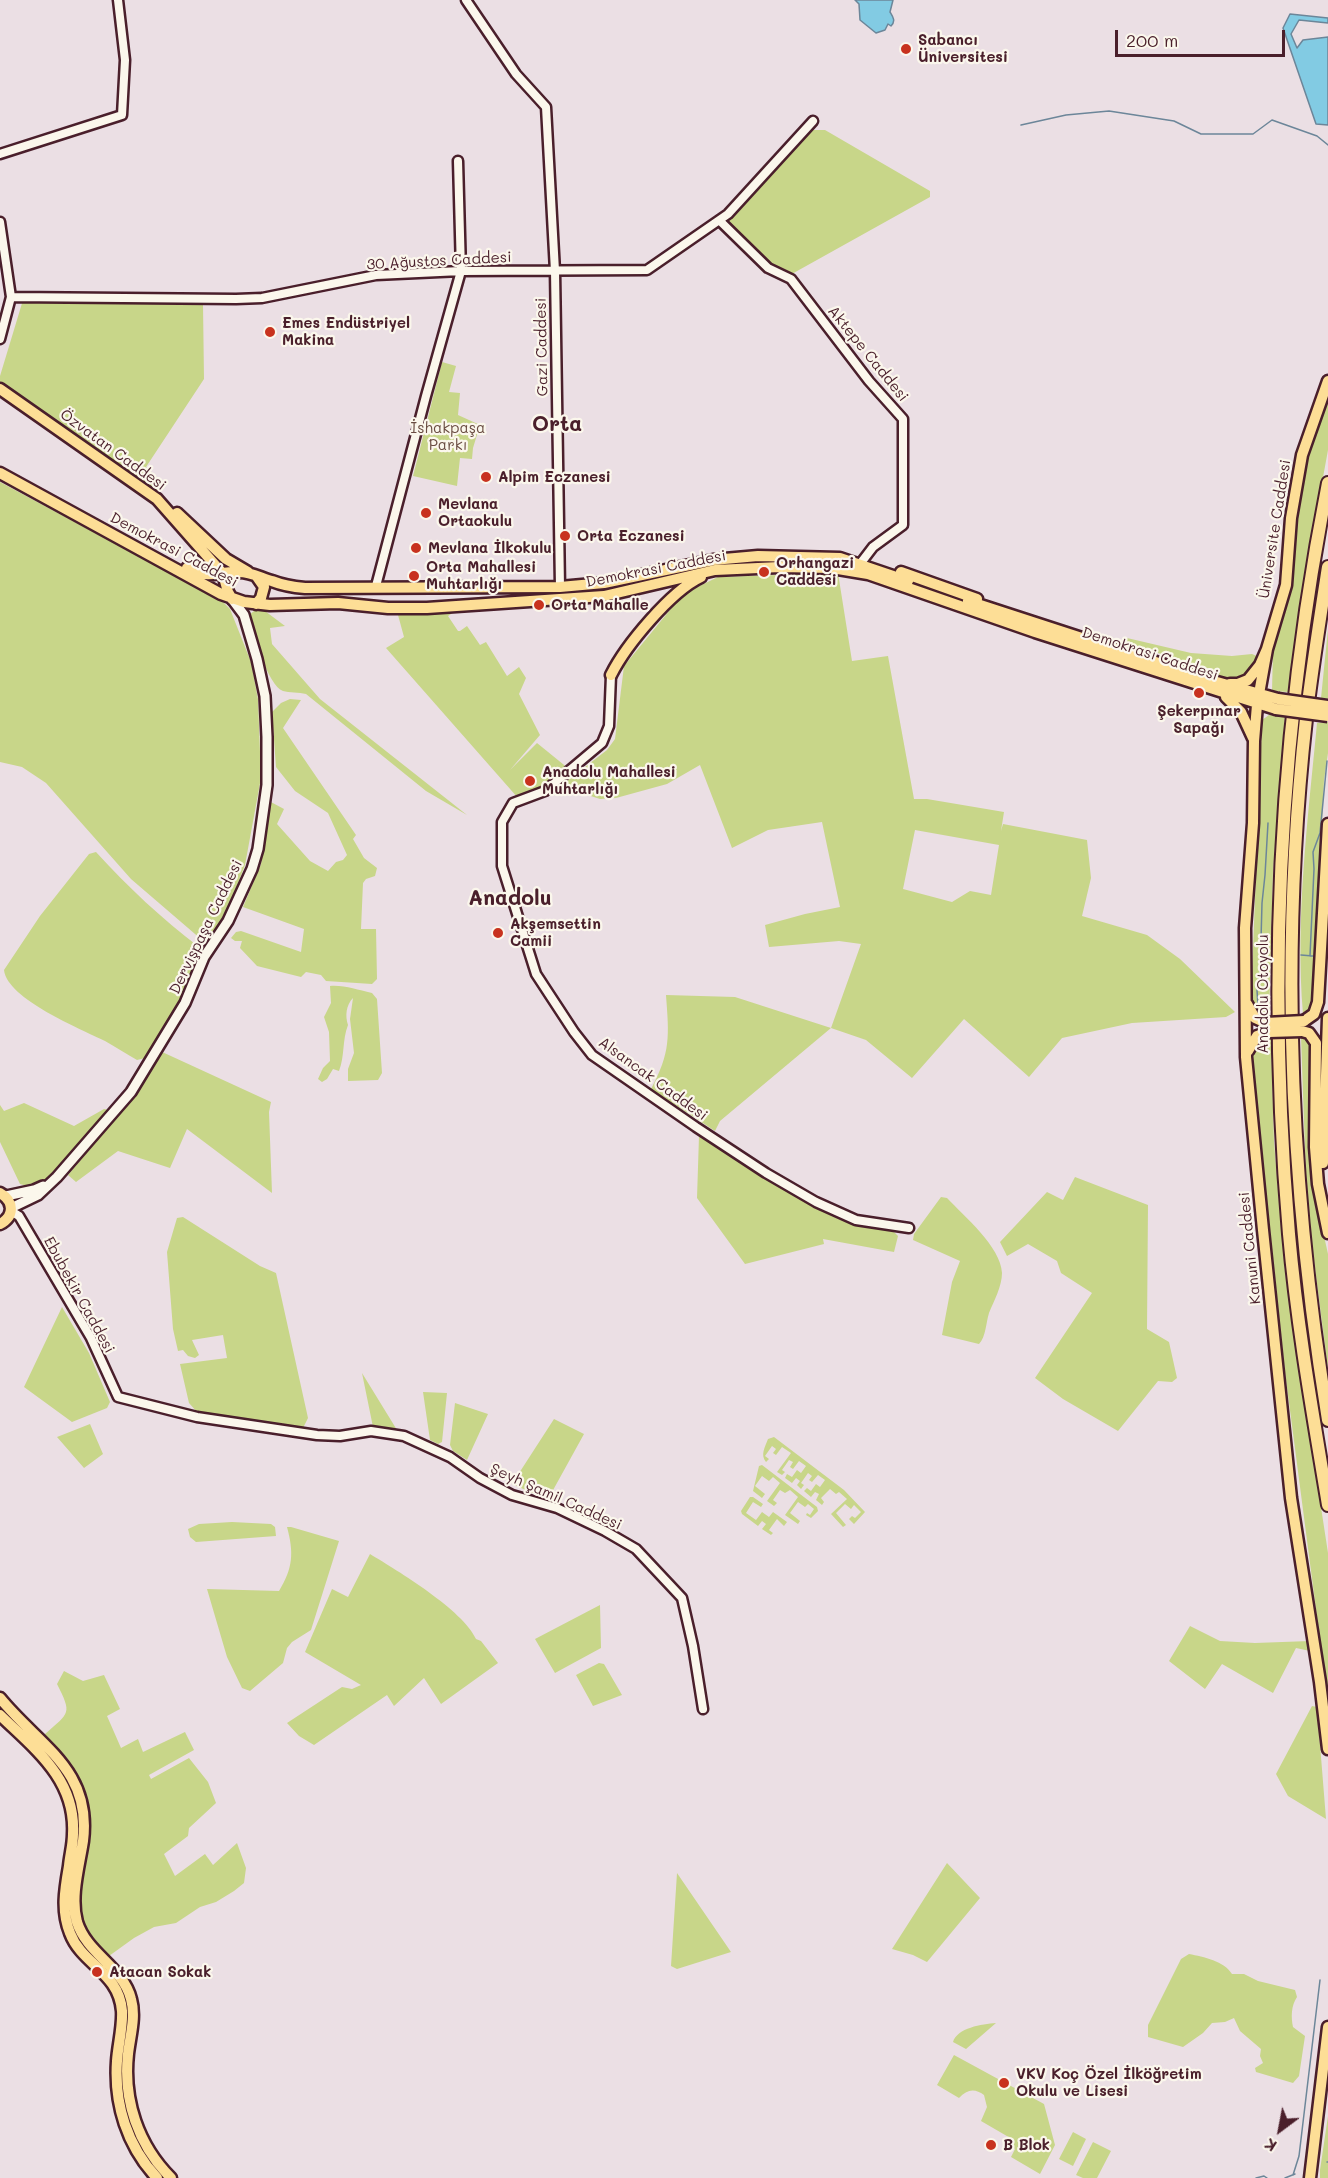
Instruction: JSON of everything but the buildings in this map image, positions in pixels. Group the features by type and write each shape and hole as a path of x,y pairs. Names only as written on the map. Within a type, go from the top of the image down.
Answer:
{"highway":[{"name":"Anadolu Otoyolu","path":"1328,483 1302,633 1289,737 1279,879 1277,987 1282,1148 1289,1235 1305,1368 1328,1505"},
{"name":"Anadolu Otoyolu","path":"1328,567 1312,669 1300,791 1294,886 1292,1021 1296,1133 1303,1230 1328,1420"}],"main road":[{"name":"Üniversite Caddesi","path":"1267,649 1286,585 1291,518 1302,455 1328,381"},
{"name":"Özvatan Caddesi","path":"0,390 157,499 223,574"},
{"name":"Demokrasi Caddesi","path":"0,466 188,569 203,575 248,574 293,587 560,587 589,585 713,560 758,556 840,558 860,564 883,576 1258,700 1328,716"},
{"name":"Demokrasi Caddesi","path":"0,473 232,599 256,604 338,603 405,608 576,598 604,596 715,570 780,567 832,568 883,576 1040,625 1218,687"},
{"path":"157,499 184,517 226,559 262,581 264,587 261,598 256,604 246,609 244,615"},
{"path":"188,569 198,569 203,566 206,561 205,552"},
{"path":"611,675 627,650 665,605 682,588 715,570"},
{"path":"653,572 667,581 671,592 665,605"},
{"path":"223,574 232,599"},
{"path":"227,585 232,575 248,574"},
{"path":"338,603 362,600 376,586"},
{"path":"560,587 564,594 576,598"},
{"path":"611,675 615,658 663,598 662,592 655,588 631,590"},
{"name":"Dervişpaşa Caddesi","path":"11,1209 38,1195 57,1178 131,1092 185,1003 204,957 228,921 252,869 258,849 267,785 267,737 263,687 257,659 244,615 232,599"},
{"path":"1218,687 1248,680 1260,665 1267,649"},
{"name":"Kanuni Caddesi","path":"1267,649 1254,741 1253,820 1245,928 1246,1057 1291,1498 1311,1614 1328,1749"},
{"path":"1218,687 1241,712 1254,741"},
{"name":"Demokrasi Caddesi","path":"1277,704 1328,706"},
{"path":"1245,998 1255,1018 1267,1027 1303,1026 1314,1014 1318,1002 1328,824"},
{"path":"1326,865 1328,899"},
{"path":"1328,1018 1323,1162 1328,1202"},
{"path":"1303,1026 1316,1043 1315,1147 1318,1184 1328,1233"},
{"path":"1246,1057 1253,1040 1267,1027"},
{"path":"1,1224 11,1209 2,1194 39,1188 57,1178"},
{"path":"0,1698 62,1762 80,1799 84,1831 74,1905 77,1920 84,1937 122,1979 131,1998 133,2015 127,2071 129,2100 136,2125 148,2149 171,2178"},
{"path":"0,1715 46,1759 61,1780 68,1796 73,1818 73,1836 65,1892 64,1910 67,1925 76,1945 106,1975 118,1994 122,2011 116,2074 120,2107 129,2136 144,2163 157,2178"},
{"path":"1310,2178 1328,2027"}],"street":[{"path":"0,154 122,115 125,60 118,0"},
{"name":"Gazi Caddesi","path":"466,0 516,74 546,107 555,271 560,587"},
{"name":"30 Ağustos Caddesi","path":"11,297 262,298 376,274 647,270 720,221 813,121"},
{"path":"376,586 461,271 458,161"},
{"name":"Aktepe Caddesi","path":"720,221 768,268 791,279 869,381 903,419 903,525 873,547 860,564"},
{"path":"0,222 11,297 0,339"},
{"name":"Alsancak Caddesi","path":"611,675 609,726 602,743 545,790 513,803 502,822 502,866 536,974 592,1055 696,1127 766,1173 816,1202 856,1220 909,1228"},
{"name":"Ebubekir Caddesi","path":"11,1209 19,1216 91,1338 118,1397"},
{"name":"Şeyh Şamil Caddesi","path":"118,1397 197,1417 317,1435 340,1436 371,1431 404,1436 450,1457 480,1478 512,1495 557,1508 605,1531 636,1549 682,1598 693,1646 703,1709"}],"green space":[{"path":"812,130 825,130 930,191 930,197 790,275 769,266 728,224 728,220"},
{"path":"23,300 203,304 204,379 146,467 162,482 157,491 0,384 0,376"},
{"name":"İshakpaşa Parkı","path":"442,362 456,366 449,392 460,393 458,415 480,425 472,459 460,458 457,486 413,476"},
{"path":"1328,390 1328,450 1305,576 1288,692 1272,691 1273,650 1290,571 1303,461"},
{"path":"0,482 222,601 230,609 251,662 258,699 261,778 245,865 230,904 212,936 202,940 131,879 46,783 22,767 0,762"},
{"path":"838,573 852,661 888,656 914,799 927,799 1004,812 1001,831 1003,824 1087,840 1091,878 1082,916 1147,935 1180,959 1235,1012 1226,1017 1132,1023 1062,1038 1029,1077 964,1019 912,1078 866,1040 831,1028 861,944 839,941 769,947 765,925 840,907 822,822 768,830 732,848 700,765 667,784 616,798 600,799 566,788 563,784 607,750 615,739 624,666 674,605 689,591 718,577","holes":["915,830 999,845 991,895 970,891 952,902 903,889"]},
{"path":"457,610 448,616 458,631 467,626 480,645 486,642 507,676 519,667 526,678 519,694 540,735 510,770 537,743 569,769 543,788 518,798 386,648 404,637 398,615"},
{"path":"254,611 265,611 285,626 270,628 272,644 320,699 467,815 426,791 306,694 285,692 277,687 266,669 253,633 249,615"},
{"path":"1328,629 1328,699 1321,698"},
{"path":"1127,638 1191,653 1232,656 1252,654 1259,657 1256,665 1243,679 1235,679 1219,676 1217,671 1125,643"},
{"path":"290,699 301,700 283,728 356,835 353,839 364,858 377,868 375,876 366,879 363,883 361,929 376,929 377,979 372,984 326,981 321,975 306,972 301,977 257,966 240,948 242,941 235,941 231,938 236,932 241,931 301,952 304,929 243,907 261,864 269,801 284,809 277,824 310,861 328,871 347,855 328,813 295,791 276,767 272,712 281,703"},
{"path":"1269,715 1285,716 1273,871 1269,1018 1257,1015 1251,1000 1262,720"},
{"path":"1328,722 1314,999 1310,1009 1303,1014 1301,941 1307,832 1317,723"},
{"path":"96,852 146,902 199,947 200,954 182,1000 145,1058 137,1060 31,1002 8,981 4,970 40,916 89,854"},
{"path":"330,986 372,993 377,999 382,1073 378,1080 348,1081 348,1069 354,1053 350,1019 353,998 347,1011 348,1025 339,1071 333,1069 327,1079 322,1082 318,1079 323,1068 330,1061 329,1032 324,1017 331,1003"},
{"path":"666,995 735,997 831,1028 720,1121 715,1131 651,1089 658,1076 667,1044"},
{"path":"1271,1037 1274,1142 1285,1272 1328,1553 1328,1701 1285,1372 1252,1061 1257,1045"},
{"path":"1301,1037 1307,1040 1312,1047 1308,1150 1328,1254 1328,1369 1307,1206"},
{"path":"160,1051 271,1102 269,1112 272,1193 187,1129 170,1168 118,1151 76,1182 68,1175 135,1095"},
{"path":"24,1103 74,1126 104,1109 109,1110 62,1167 40,1184 29,1186 20,1184 0,1142 0,1105 4,1111"},
{"path":"699,1136 814,1205 855,1224 894,1232 898,1236 894,1252 823,1239 824,1244 745,1264 697,1198"},
{"path":"1075,1177 1148,1205 1147,1329 1169,1342 1177,1378 1172,1382 1158,1381 1118,1431 1063,1399 1035,1378 1092,1293 1061,1273 1057,1261 1028,1244 1007,1256 1000,1242 1047,1192 1063,1200"},
{"path":"941,1197 947,1198 981,1232 1000,1263 1001,1283 979,1344 942,1335 952,1282 960,1261 913,1240 914,1234"},
{"path":"183,1217 260,1266 276,1273 308,1418 303,1428 197,1412 189,1403 180,1364 227,1358 223,1335 192,1340 199,1355 195,1358 188,1356 183,1350 178,1351 173,1329 167,1252 177,1218"},
{"path":"62,1307 89,1353 110,1402 107,1408 72,1422 24,1387"},
{"path":"362,1373 397,1430 373,1427"},
{"path":"423,1392 447,1393 442,1442 438,1444 430,1440"},
{"path":"455,1403 488,1414 467,1460 453,1451 450,1445"},
{"path":"554,1419 584,1434 552,1492 553,1502 512,1484"},
{"path":"90,1424 103,1454 84,1468 57,1437"},
{"path":"774,1437 844,1490 865,1512 854,1524 849,1519 852,1516 855,1518 861,1512 854,1505 851,1509 845,1504 836,1513 846,1525 843,1527 831,1514 847,1499 839,1492 836,1494 830,1489 821,1498 824,1502 822,1505 816,1500 819,1494 815,1492 811,1497 804,1491 807,1488 811,1491 816,1484 820,1487 825,1480 818,1475 812,1482 809,1480 812,1476 808,1473 801,1483 804,1485 801,1489 797,1485 800,1481 796,1478 792,1483 785,1478 787,1474 792,1477 797,1470 801,1473 806,1466 799,1461 793,1469 790,1467 793,1462 789,1460 782,1470 785,1472 782,1475 777,1472 791,1453 782,1447 776,1455 773,1453 776,1449 772,1446 765,1456 769,1459 766,1462 763,1457 764,1448 768,1439"},
{"path":"762,1465 817,1507 818,1511 811,1518 806,1515 807,1513 810,1515 814,1509 808,1504 805,1507 798,1502 790,1513 800,1521 798,1524 785,1515 798,1497 790,1490 785,1493 780,1490 773,1500 777,1503 774,1506 767,1501 780,1483 773,1477 769,1481 762,1476 755,1486 765,1494 762,1498 753,1491 759,1466"},
{"path":"750,1497 763,1504 761,1507 753,1502 746,1513 756,1520 762,1512 769,1517 773,1512 787,1522 784,1526 777,1519 769,1530 773,1533 771,1535 762,1529 766,1524 762,1521 758,1526 742,1514 741,1511"},
{"path":"232,1522 271,1524 275,1527 276,1536 196,1542 190,1537 188,1529 199,1524"},
{"path":"287,1527 339,1541 311,1630 292,1642 287,1648 283,1663 250,1691 242,1688 227,1657 207,1589 279,1591 291,1560 291,1545"},
{"path":"370,1554 444,1604 469,1628 476,1639 481,1641 498,1663 441,1704 424,1678 394,1706 387,1695 314,1745 299,1736 287,1723 342,1687 352,1689 361,1685 305,1652 332,1589 348,1597"},
{"path":"600,1605 601,1648 555,1673 535,1639"},
{"path":"1190,1626 1220,1641 1255,1643 1310,1641 1310,1651 1296,1648 1273,1693 1222,1664 1205,1689 1169,1661"},
{"path":"599,1663 604,1664 622,1695 593,1706 576,1675"},
{"path":"64,1671 83,1681 104,1675 120,1709 107,1716 121,1748 138,1739 143,1752 185,1732 194,1750 149,1775 151,1779 189,1758 208,1782 216,1803 189,1828 188,1836 164,1854 175,1876 205,1854 213,1865 237,1843 246,1868 244,1883 234,1891 216,1902 200,1907 176,1923 154,1927 109,1956 91,1941 84,1931 79,1916 79,1900 87,1848 86,1813 82,1797 69,1767 45,1737 45,1734 60,1721 66,1712 65,1701 57,1684"},
{"path":"1312,1706 1317,1707 1326,1819 1288,1796 1276,1774"},
{"path":"947,1863 980,1898 927,1962 892,1949"},
{"path":"677,1873 731,1952 677,1969 671,1966"},
{"path":"1189,1954 1219,1963 1232,1974 1244,1974 1258,1981 1295,1990 1297,1997 1292,2012 1293,2027 1305,2036 1299,2076 1293,2083 1256,2072 1255,2068 1263,2063 1260,2056 1261,2049 1240,2031 1234,2018 1225,2022 1212,2023 1203,2033 1183,2047 1148,2037 1148,2025 1181,1959"},
{"path":"996,2023 966,2049 953,2042 959,2033 965,2030"},
{"path":"954,2055 1044,2104 1055,2145 1040,2174 1011,2157 1015,2149 1009,2145 1012,2139 981,2121 987,2107 984,2095 971,2090 959,2098 937,2085"},
{"path":"1328,2116 1328,2178 1320,2178 1320,2170"},
{"path":"1073,2132 1086,2139 1073,2166 1059,2159"},
{"path":"1093,2142 1111,2151 1097,2178 1083,2178 1076,2175"}],"water":[{"path":"855,0 893,0 890,12 894,19 893,24 891,26 888,24 885,30 876,33 860,20 859,4"},
{"path":"1290,14 1328,18 1328,23 1299,20 1291,34 1297,48 1303,40 1328,37 1328,125 1316,124 1283,28"}],"waterway":[{"path":"1021,125 1066,115 1109,111 1174,121 1201,134 1253,134 1272,120 1317,136 1328,145"},
{"path":"1310,956 1313,852 1320,833 1327,761"},
{"path":"1258,1006 1257,990 1263,958 1262,903 1268,823"},
{"path":"1301,955 1313,956"},
{"path":"1293,2175 1299,2156 1320,1980"},
{"path":"1285,2178 1295,2174"},
{"path":"1256,2178 1264,2176 1267,2178"}],"place":[{"name":"Sabancı Üniversitesi","path":"906,49"},
{"name":"Emes Endüstriyel Makina","path":"270,332"},
{"name":"Alpim Eczanesi","path":"486,477"},
{"name":"Mevlana Ortaokulu","path":"426,513"},
{"name":"Orta Eczanesi","path":"565,536"},
{"name":"Mevlana İlkokulu","path":"416,548"},
{"name":"Orhangazi Caddesi","path":"764,572"},
{"name":"Orta Mahallesi Muhtarlığı","path":"414,576"},
{"name":"Orta Mahalle","path":"539,605"},
{"name":"Şekerpınar Sapağı","path":"1199,693"},
{"name":"Anadolu Mahallesi Muhtarlığı","path":"530,781"},
{"name":"Akşemsettin Camii","path":"498,933"},
{"name":"Atacan Sokak","path":"97,1972"},
{"name":"VKV Koç Özel İlköğretim Okulu ve Lisesi","path":"1004,2083"},
{"name":"B Blok","path":"991,2145"}],"district":[{"name":"Orta","path":"557,425"},
{"name":"Anadolu","path":"510,899"}]}
